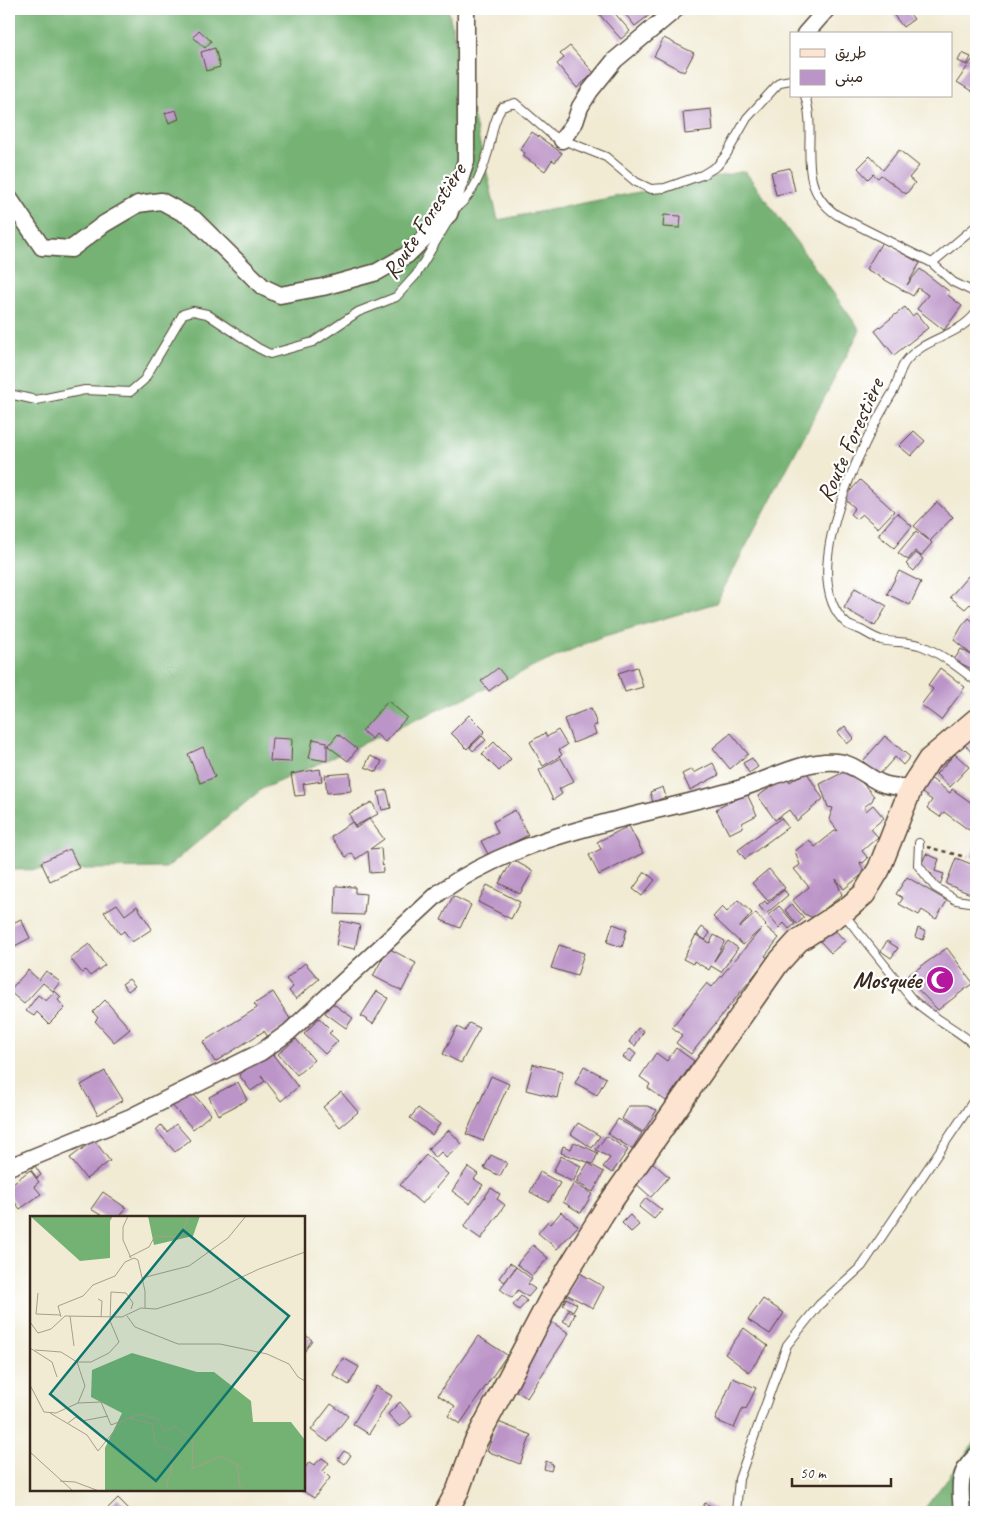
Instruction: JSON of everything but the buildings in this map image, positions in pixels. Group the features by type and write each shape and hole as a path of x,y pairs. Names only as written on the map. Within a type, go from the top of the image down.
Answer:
{"street":[{"path":"9,198 42,247 71,249 104,224 138,204 161,202 194,219 263,286 280,295 323,287 377,272 407,256 449,214 466,161 466,9"},
{"path":"562,140 575,122 580,107 590,91 615,60 676,9"},
{"path":"807,32 827,9"},
{"path":"446,1512 458,1490 475,1444 529,1336 605,1210 778,963 798,940 842,912 864,894 879,869 911,788 929,760 976,720"},
{"path":"9,1167 131,1117 261,1052 289,1032 389,936 440,892 462,876 498,859 555,837 737,790 815,763 838,762 883,784 911,788"},
{"path":"962,1512 960,1489 962,1473 976,1456"}],"lane":[{"name":"Route Forestière","path":"9,394 36,400 85,390 130,392 144,380 183,314 193,311 207,314 270,354 313,342 358,312 396,297 416,275 446,226 449,214 462,205 475,186 488,154 496,117 502,107 515,104 562,140 606,157 636,182 651,189 665,188 702,175 717,166 753,112 780,82 790,80"},
{"path":"806,98 809,106 808,144 811,180 823,205 932,263 953,282 976,293"},
{"path":"932,263 976,226"},
{"name":"Route Forestière","path":"976,313 968,323 957,331 918,349 899,372 894,390 874,426 841,500 831,538 828,573 834,604 839,615 848,625 880,640 920,645 940,655 976,681"},
{"path":"919,843 918,865 935,887 956,900 976,903"},
{"path":"842,912 911,998 923,1010 963,1034 976,1046"},
{"path":"736,1512 738,1479 787,1345 819,1304 862,1266 976,1097"}],"path":[{"path":"919,843 932,849 966,857"}],"green space":[{"path":"9,9 448,9 498,220 745,171 860,330 716,603 598,638 262,789 166,868 9,870"},
{"path":"976,1441 976,1512 922,1512"}],"place":[{"name":"Mosquée","path":"940,980"}]}
